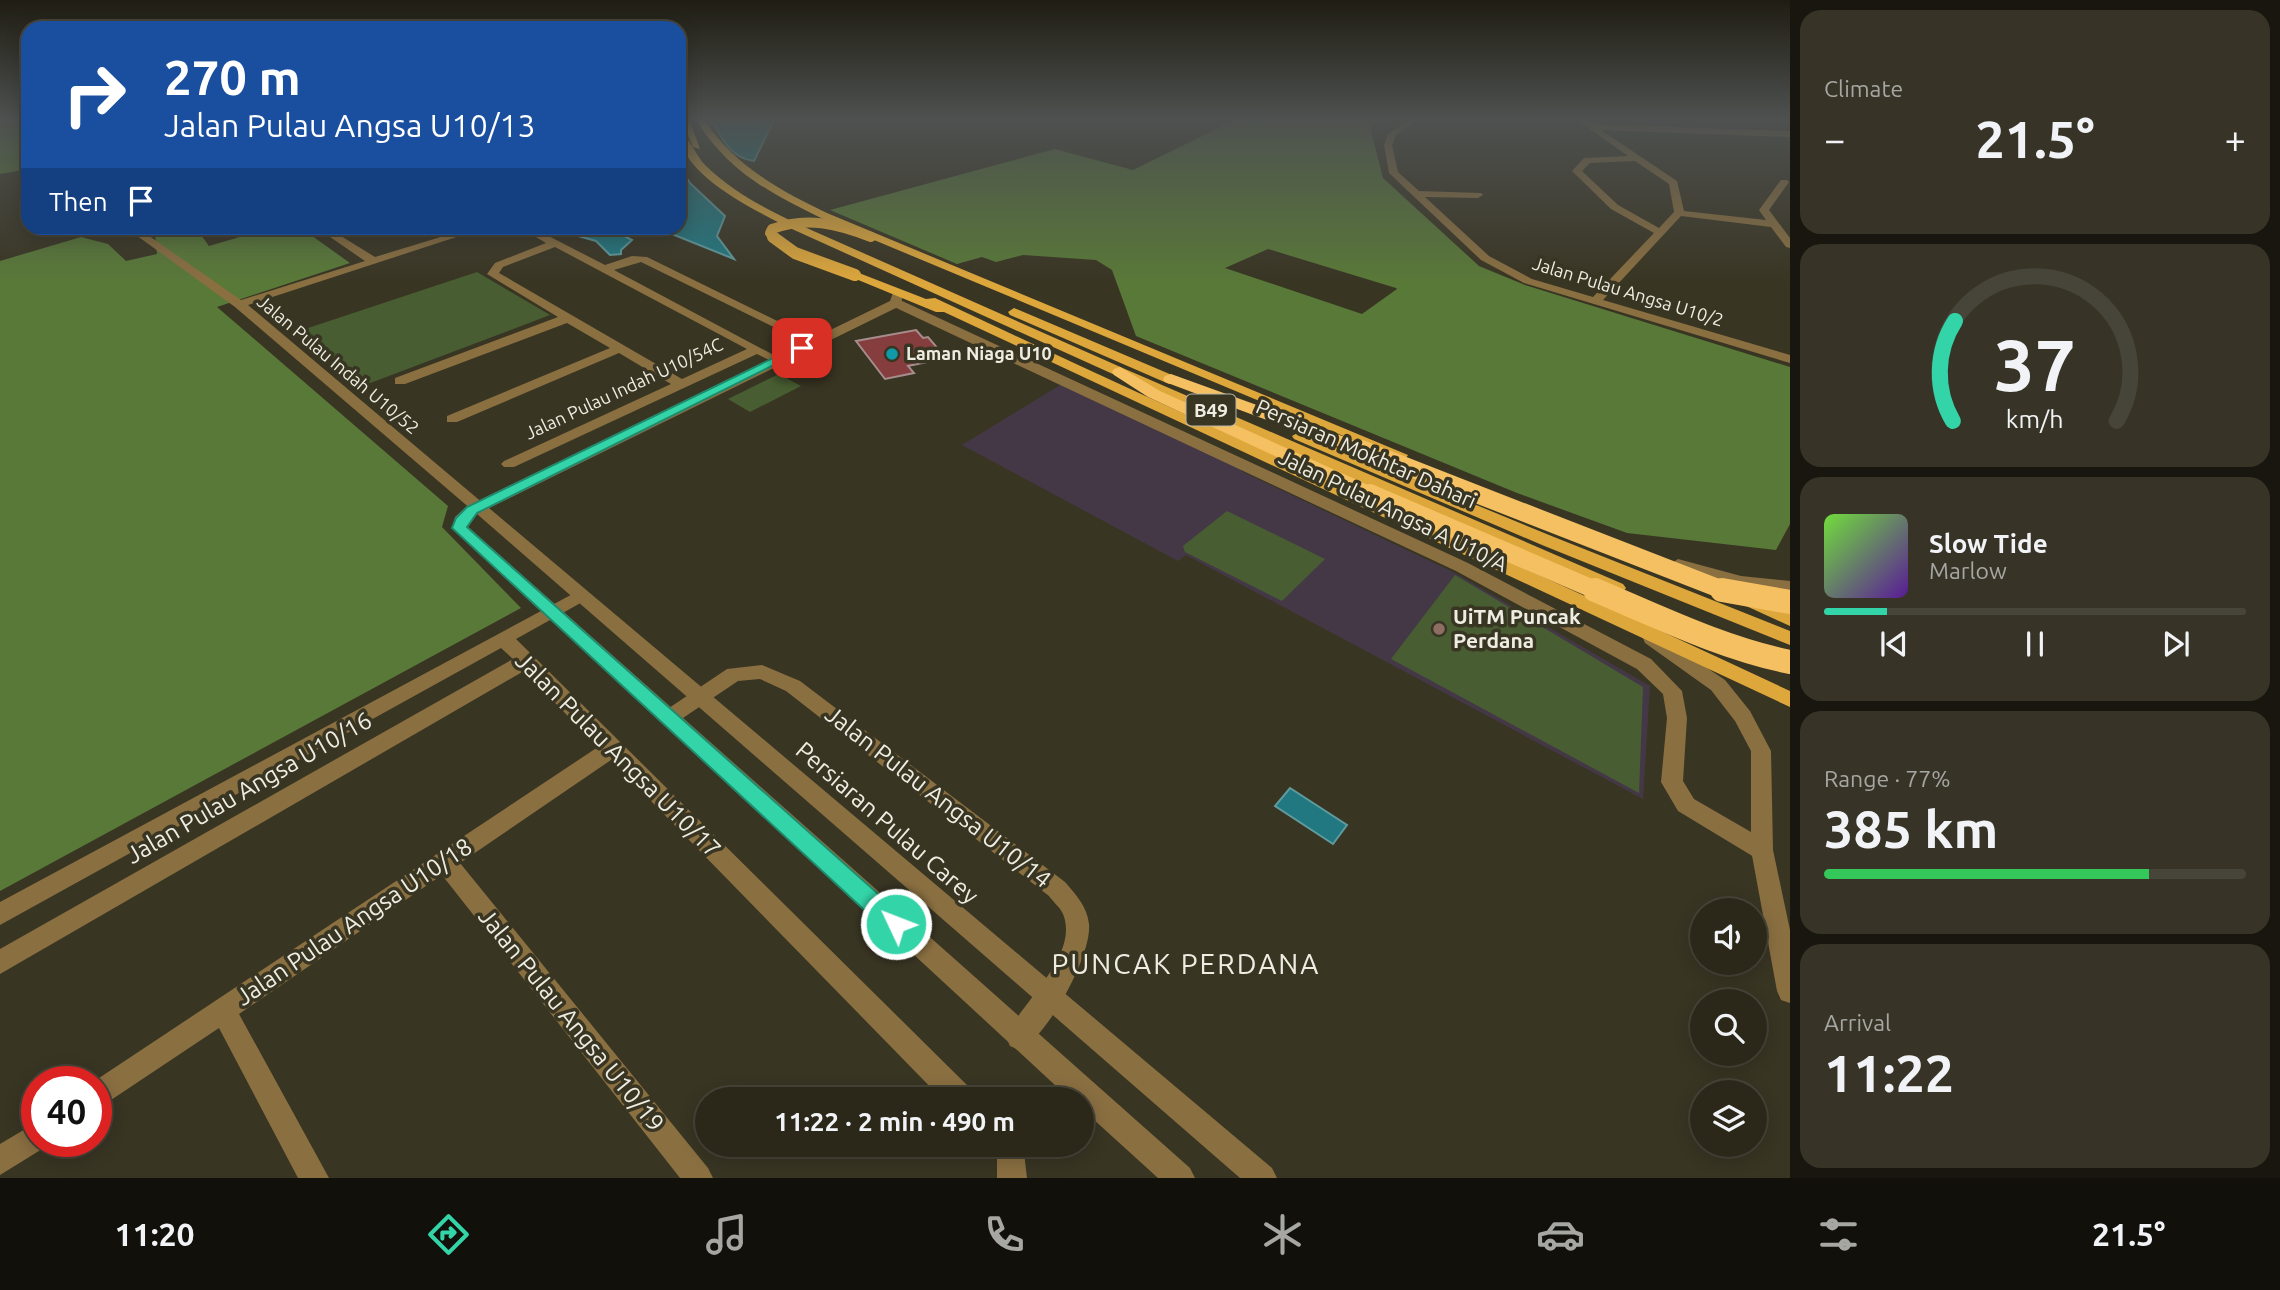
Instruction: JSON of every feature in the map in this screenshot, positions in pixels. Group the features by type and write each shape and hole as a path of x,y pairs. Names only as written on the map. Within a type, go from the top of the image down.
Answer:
{"highway":[{"path":"1120,372 1154,394 1370,493 1682,627 1761,656 1790,662"},
{"path":"1171,379 1361,449 1725,591 1790,602"}],"main road":[{"name":"B49","path":"703,173 714,187 757,220 1332,490 1637,626 1790,700"},
{"name":"Persiaran Mokhtar Dahari","path":"709,173 749,202 796,227 1120,372 1790,662"},
{"name":"Persiaran Mokhtar Dahari","path":"721,173 749,194 783,213 883,259 1548,541 1790,638"},
{"path":"749,173 796,202 871,237"},
{"path":"979,325 897,297 855,275 784,247 772,240 770,233 772,229 783,224 811,220 836,224 871,237 998,286 1625,547 1728,590 1790,620"}],"street":[{"name":"Jalan Pulau Angsa U10/2","path":"1394,173 1485,258 1528,281 1790,359"},
{"path":"1579,173 1589,186 1644,226 1659,232"},
{"path":"1659,173 1674,183 1679,213"},
{"path":"1784,182 1764,210 1790,245"},
{"path":"1415,194 1478,195"},
{"path":"1679,213 1775,224"},
{"path":"1595,301 1679,213"},
{"path":"142,235 239,303"},
{"path":"334,235 373,261"},
{"name":"Jalan Pulau Indah U10/52","path":"239,303 457,235"},
{"path":"540,235 777,360"},
{"path":"556,243 499,265 493,274 681,384"},
{"path":"605,269 632,259 643,259 798,334"},
{"path":"897,297 777,360 478,507 461,521 460,528 1019,1037 1180,1178"},
{"name":"Jalan Pulau Angsa A U10/A","path":"897,297 1462,567 1644,664 1672,691 1677,719 1672,782 1686,805 1762,850"},
{"name":"Jalan Pulau Indah U10/52","path":"239,303 478,507"},
{"path":"400,381 568,318"},
{"path":"452,419 620,348"},
{"name":"Jalan Pulau Indah U10/54C","path":"509,464 756,350"},
{"name":"Persiaran Pulau Carey","path":"478,507 1262,1178"},
{"path":"1625,547 1741,582 1790,587"},
{"path":"503,638 580,596"},
{"path":"1637,626 1718,685 1743,716 1761,751 1762,850 1790,991"},
{"name":"Jalan Pulau Angsa U10/17","path":"0,914 503,638 949,1087"},
{"name":"Jalan Pulau Angsa U10/16","path":"0,962 525,661"},
{"name":"Jalan Pulau Angsa U10/14","path":"670,717 734,674 762,672 793,687 1057,889 1075,912 1075,945 1051,998 1019,1037"},
{"name":"Jalan Pulau Angsa U10/18","path":"112,1085 612,748"},
{"name":"Jalan Pulau Angsa U10/19","path":"444,861 698,1178"},
{"path":"223,1010 314,1178"},
{"path":"0,1161 21,1147"}],"shaded area":[{"name":"UiTM Puncak Perdana","path":"1070,379 1250,463 1241,471 1453,572 1650,686 1643,799 1186,555 1178,561 962,445"}],"green space":[{"path":"967,173 1382,173 1383,178 1479,266 1525,285 1790,367 1790,524 1776,550 1627,533 1517,493 1136,336 1112,270 1096,260 1023,255 996,262 982,257 957,264 830,210","holes":["1268,249 1397,289 1362,314 1225,268"]},
{"path":"155,235 201,235 209,246 246,235 311,235 350,263 217,307 448,506 442,527 521,608 0,891 0,261 81,237 108,244 126,261 157,254"},
{"path":"477,272 550,315 365,385 299,331"},
{"path":"779,374 801,386 750,412 728,399"},
{"path":"1227,511 1325,559 1282,601 1185,552 1183,546"},
{"path":"1455,575 1643,687 1639,793 1391,659"}],"water":[{"path":"686,177 725,216 717,236 734,259 674,235 686,235"},
{"path":"575,235 627,235 626,237 632,240 621,250 621,254 610,255 596,241"},
{"path":"1290,788 1347,825 1333,844 1275,806"}],"building":[{"name":"Laman Niaga U10","path":"916,330 923,338 928,337 946,358 908,366 914,373 885,379 856,341"}],"place":[{"name":"Laman Niaga U10","path":"892,354"},
{"name":"UiTM Puncak Perdana","path":"1439,629"}],"district":[{"name":"PUNCAK PERDANA","path":"1186,964"}],"route":[{"path":"802,348 472,510 461,521 460,528 896,924"}]}
